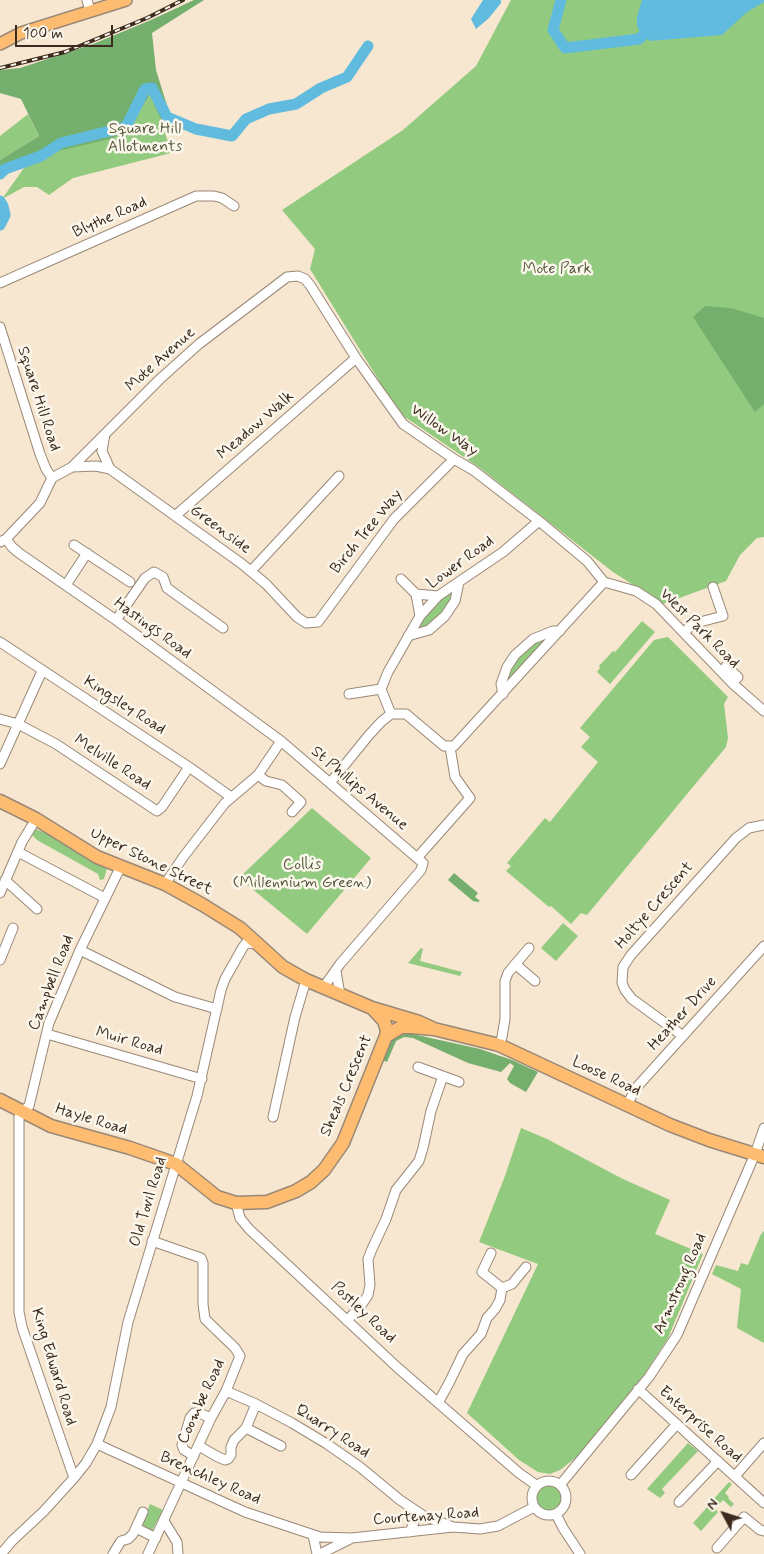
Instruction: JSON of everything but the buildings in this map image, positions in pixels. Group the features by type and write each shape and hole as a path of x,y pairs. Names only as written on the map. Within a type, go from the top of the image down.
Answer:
{"highway":[{"name":"Upper Stone Street","path":"0,801 36,819 97,857 164,884 237,926 258,944"},
{"name":"Loose Road","path":"258,944 283,967 306,980 372,1008 419,1022 434,1029"},
{"name":"Sheals Crescent","path":"236,1203 267,1202 283,1197 303,1187 324,1170 343,1142 386,1036 387,1030 384,1021 372,1008"},
{"name":"Loose Road","path":"386,1036 401,1027 434,1029 499,1045 670,1125 759,1156"},
{"name":"Hayle Road","path":"0,1100 51,1126 139,1151 176,1164"},
{"path":"176,1164 213,1195 236,1203"}],"main road":[{"path":"0,44 21,33 88,5 126,0"}],"street":[{"name":"Blythe Road","path":"0,283 196,196 222,198 234,206"},
{"name":"Mote Avenue","path":"52,478 72,467 160,378 199,344 282,280 291,276 298,276"},
{"name":"Willow Way","path":"298,276 305,279 310,286 356,358 403,424 473,470 539,521 593,567 604,582"},
{"name":"Square Hill Road","path":"0,327 40,454 52,478"},
{"name":"Meadow Walk","path":"175,516 356,358"},
{"path":"105,434 102,451 110,469"},
{"name":"Birch Tree Way","path":"306,623 318,622 394,519 454,459"},
{"name":"Greenside","path":"72,467 96,466 110,469 251,571 297,617 306,623"},
{"path":"251,571 339,476"},
{"path":"3,540 40,503 52,478"},
{"name":"Lower Road","path":"381,688 420,616 438,596 503,552 539,521"},
{"name":"Hastings Road","path":"3,540 18,553 116,620 282,742"},
{"path":"74,545 130,582"},
{"path":"66,586 86,553"},
{"path":"116,620 145,578 154,572 163,577 167,588 223,628"},
{"path":"401,579 416,594 420,616"},
{"path":"408,636 429,630 445,616 456,601 459,582"},
{"path":"450,748 459,742 604,582"},
{"name":"West Park Road","path":"604,582 636,591 656,604 732,683 764,711"},
{"path":"684,633 692,624 723,616 713,587"},
{"path":"416,594 438,596"},
{"path":"503,694 501,684 507,667 515,654 533,639 553,631 560,631"},
{"name":"Kingsley Road","path":"0,642 189,767 230,797"},
{"path":"726,666 738,677 732,683"},
{"path":"0,764 42,671"},
{"path":"349,694 381,688 391,714"},
{"path":"330,783 369,735 391,714 406,714 444,746 450,748"},
{"name":"Melville Road","path":"0,719 18,724 56,744 157,811 162,807 189,767"},
{"path":"164,884 195,840 230,797 258,776 282,742"},
{"name":"St Phillips Avenue","path":"282,742 417,858"},
{"path":"323,988 351,951 421,870 423,863 417,858 470,798 455,777 450,748"},
{"path":"258,776 266,781 282,786 301,802 292,812"},
{"path":"0,894 18,852 36,819"},
{"name":"Holtye Crescent","path":"683,1036 632,999 622,983 623,967 631,955 736,838 749,828 764,825"},
{"path":"18,852 105,898"},
{"name":"Campbell Road","path":"21,1112 29,1106 49,1023 80,950 121,866"},
{"path":"5,880 37,909"},
{"path":"0,960 13,928"},
{"name":"Old Tovil Road","path":"1,1554 74,1478 86,1463 97,1444 111,1407 128,1322 202,1079 225,979 246,944 258,944"},
{"name":"Heather Drive","path":"627,1104 636,1088 764,946"},
{"path":"499,1045 504,1019 505,981 515,964 529,948"},
{"path":"80,950 175,997 217,1009"},
{"path":"515,964 535,981"},
{"path":"336,971 340,995"},
{"path":"273,1116 295,1017 306,980"},
{"name":"Muir Road","path":"47,1034 202,1079"},
{"path":"418,1067 460,1082"},
{"path":"347,1320 368,1295 370,1285 368,1259 386,1219 396,1190 419,1160 424,1148 431,1110 443,1076"},
{"name":"King Edward Road","path":"21,1112 19,1117 19,1312 22,1327 74,1478"},
{"name":"Armstrong Road","path":"560,1484 638,1389 673,1342 759,1156 764,1128"},
{"name":"Postley Road","path":"236,1203 240,1218 249,1229 438,1403 519,1473 536,1485"},
{"name":"Coombe Road","path":"148,1554 200,1446 211,1418 226,1391 240,1356 235,1348 205,1319 203,1263 200,1258 152,1242"},
{"path":"491,1252 482,1272 502,1288"},
{"path":"502,1288 512,1284 526,1266"},
{"path":"438,1403 463,1354 481,1334 487,1318 496,1309 502,1288"},
{"name":"Enterprise Road","path":"638,1389 764,1504"},
{"name":"Quarry Road","path":"226,1391 292,1423 327,1444 424,1516 453,1527"},
{"path":"200,1446 218,1457 225,1460 228,1459 231,1455 231,1446 234,1440 246,1428 256,1404"},
{"path":"194,1456 184,1450 182,1445 190,1418 194,1413 199,1413 211,1418"},
{"path":"631,1475 676,1424"},
{"path":"246,1428 281,1446"},
{"path":"735,1476 764,1443"},
{"name":"Brenchley Road","path":"97,1444 245,1512 313,1535 352,1538"},
{"path":"679,1502 718,1461"},
{"path":"550,1480 560,1484 566,1493 566,1501 563,1508 556,1514 547,1516 538,1512 531,1499 536,1485 542,1481 550,1480"},
{"name":"Courtenay Road","path":"318,1554 352,1538 453,1527 480,1529 498,1526 534,1507"},
{"path":"410,1532 415,1523 415,1510"},
{"path":"113,1554 118,1545 128,1539 136,1528 143,1512"},
{"path":"556,1514 580,1554"},
{"path":"718,1548 744,1517 764,1531"},
{"path":"164,1521 177,1542 178,1554"},
{"path":"136,1528 156,1538"},
{"path":"313,1535 318,1554"}],"green space":[{"path":"194,0 204,0 152,33 156,70 170,115 162,122 150,95 132,124 114,138 23,159 0,172 0,160 39,136 21,99 0,93 0,70 20,68 93,44"},
{"name":"Mote Park","path":"511,0 764,0 764,537 757,538 740,555 726,581 663,604 613,572 480,468 399,413 310,269 315,249 282,210 403,130 476,66"},
{"name":"Square Hill Allotments","path":"151,94 171,153 73,178 49,195 37,187 24,187 2,199 24,168 67,143 114,138 132,124"},
{"path":"28,114 39,136 0,160 0,136"},
{"path":"705,306 731,308 764,318 764,404 755,412 693,317"},
{"path":"452,591 455,593 439,617 417,631 424,616 434,605"},
{"path":"642,621 655,632 610,684 597,672 600,668 599,666 613,651 615,652"},
{"path":"550,636 508,684 505,684 510,666 530,644"},
{"path":"668,637 728,697 724,704 728,738 726,747 587,915 581,913 571,924 506,871 511,866 507,863 545,818 550,822 598,762 581,747 590,737 580,728 654,640"},
{"name":"Collis (Millennium Green)","path":"312,808 371,858 307,934 239,878"},
{"path":"33,828 55,837 107,868 104,879 100,880 98,874 37,840 30,833"},
{"path":"454,873 478,893 475,897 480,901 473,901 448,880"},
{"path":"563,923 578,936 556,961 541,948"},
{"path":"421,948 423,949 420,961 462,972 460,976 408,963"},
{"path":"408,1033 480,1049 512,1060 538,1072 526,1092 510,1083 507,1079 514,1066 510,1063 501,1072 468,1063 413,1038 404,1037 396,1041 387,1062 382,1060 390,1041 394,1037"},
{"path":"521,1128 547,1139 623,1179 670,1200 655,1234 703,1254 668,1338 646,1372 583,1452 560,1470 550,1474 538,1472 519,1460 467,1413 538,1264 479,1242 505,1176"},
{"path":"764,1231 764,1343 737,1328 741,1289 712,1274 716,1265 738,1271 741,1263 748,1265"},
{"path":"688,1443 698,1451 662,1489 665,1493 660,1498 647,1489"},
{"path":"729,1482 732,1484 725,1493 734,1504 731,1507 723,1500 717,1506 712,1501"},
{"path":"549,1483 559,1487 563,1497 559,1507 549,1511 539,1507 535,1497 539,1487"},
{"path":"150,1504 163,1510 152,1531 142,1527"},
{"path":"710,1504 718,1512 701,1531 693,1523"}],"water":[{"path":"483,0 501,0 501,3 489,18 476,29 471,19"},
{"path":"642,0 764,0 764,2 747,12 722,35 650,41 641,33 637,26 637,17"}],"waterway":[{"path":"561,0 553,30 565,48 639,39 643,35"},
{"path":"0,174 5,169 41,156 61,143 126,127 145,89 152,88 167,117 196,129 232,136 246,119 269,109 296,104 321,88 347,77 368,46"},
{"path":"0,201 5,215 0,225"}],"railway":[{"path":"0,68 65,52 147,18 183,0"}]}
